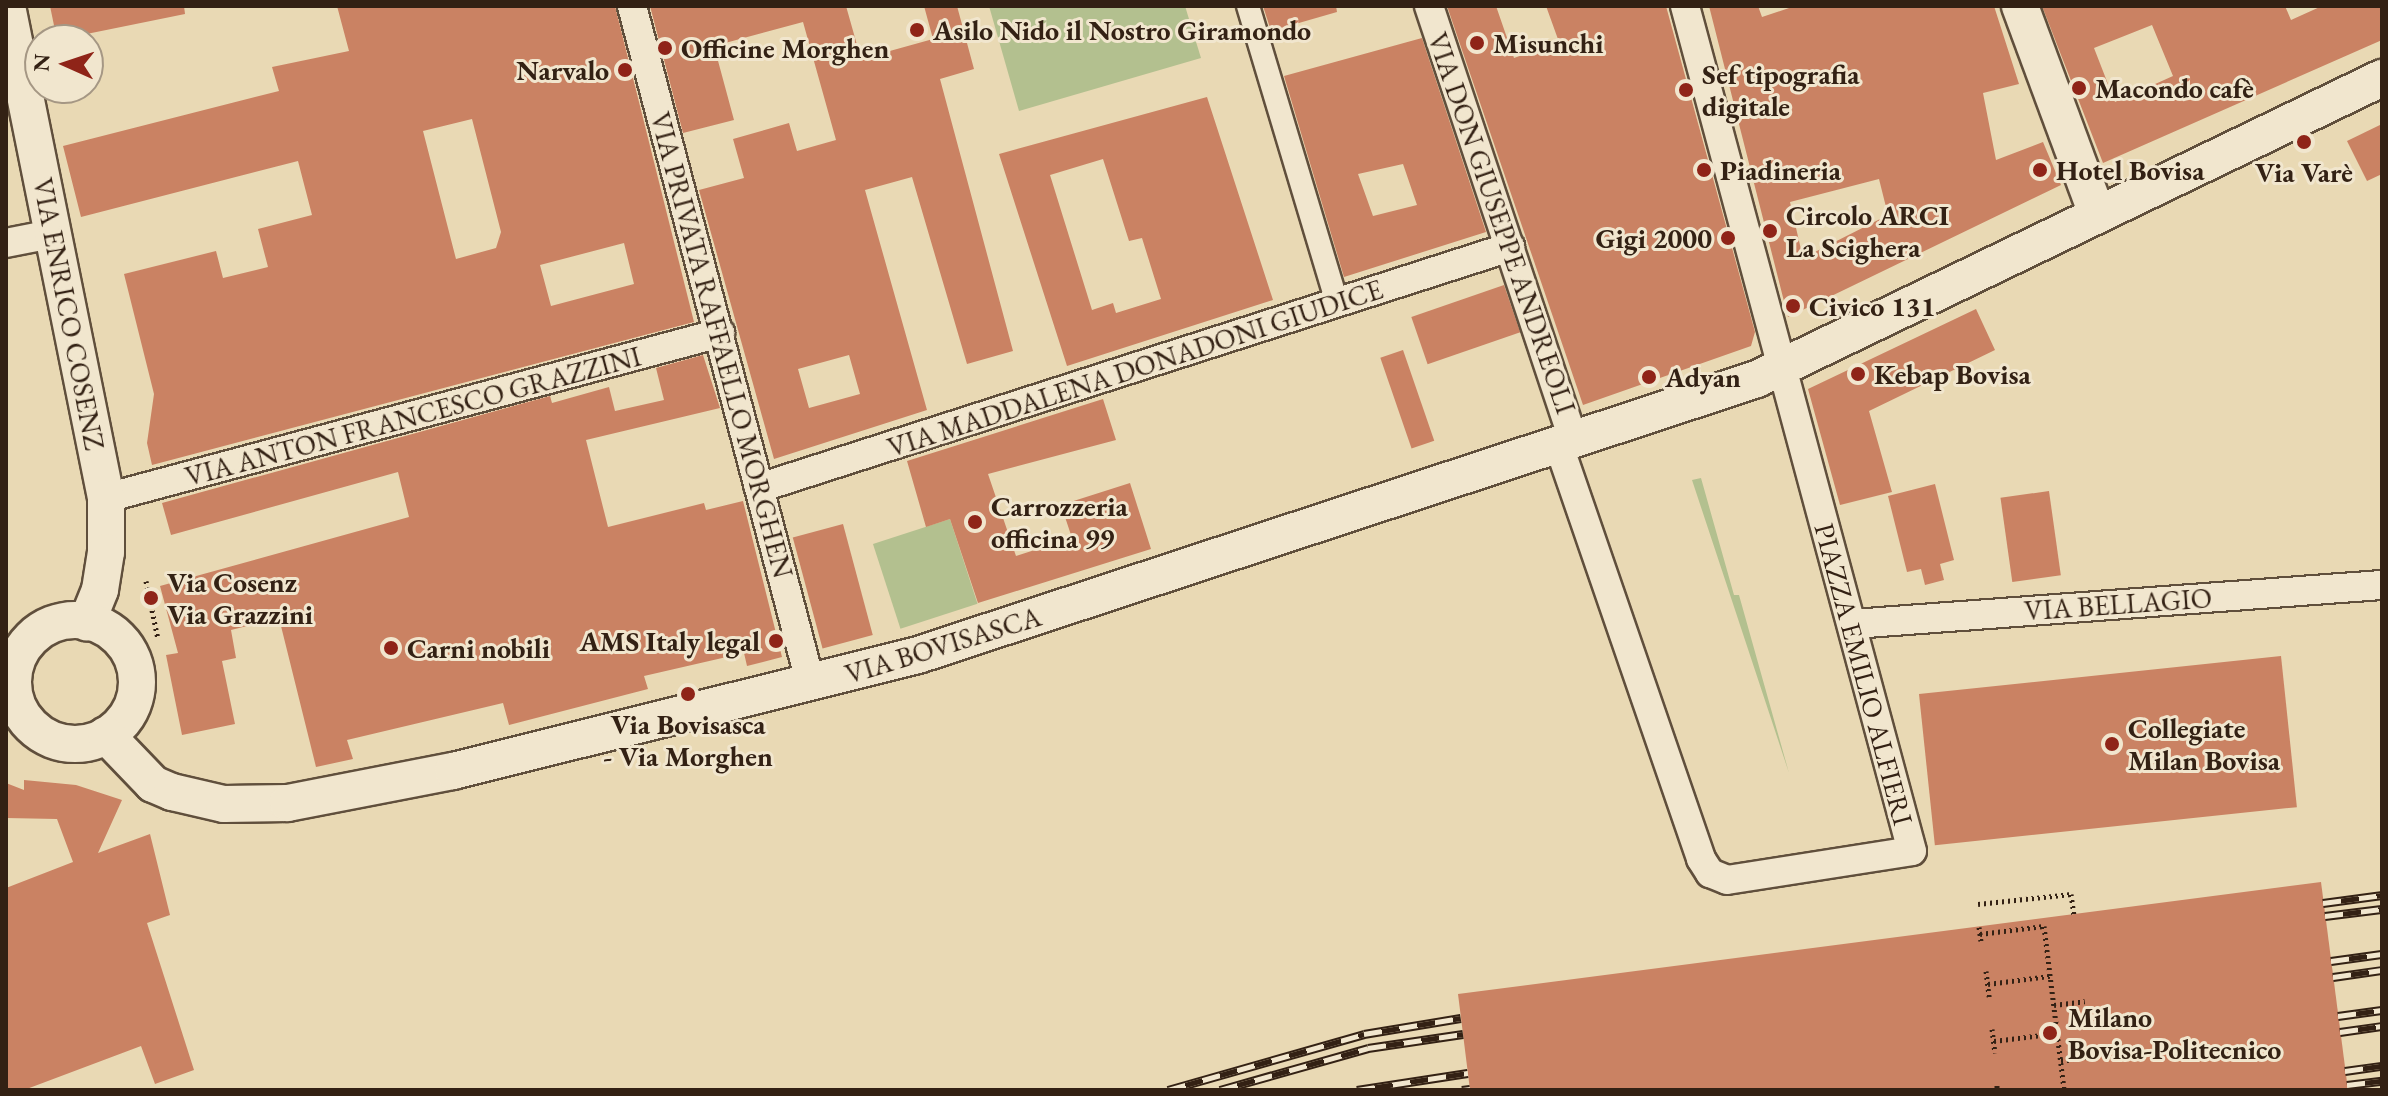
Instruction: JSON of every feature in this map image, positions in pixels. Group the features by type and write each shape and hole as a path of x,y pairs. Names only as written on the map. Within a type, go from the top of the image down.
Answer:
{"street":[{"name":"VIA ENRICO COSENZ","path":"7,6 106,498 106,552 100,590 87,622"},
{"name":"VIA PRIVATA RAFFAELLO MORGHEN","path":"632,6 811,685"},
{"path":"1248,6 1337,303"},
{"name":"VIA DON GIUSEPPE ANDREOLI","path":"1429,6 1510,247 1567,443"},
{"name":"PIAZZA EMILIO ALFIERI","path":"1567,443 1701,859 1719,879 1867,862 1912,851 1853,624 1780,369 1685,6"},
{"path":"2020,6 2097,214"},
{"name":"VIA BOVISASCA","path":"106,735 153,784 213,802 277,804 453,771 811,685 944,647 1567,443 1780,369 2382,78"},
{"path":"6,243 52,234"},
{"name":"VIA MADDALENA DONADONI GIUDICE","path":"759,488 1510,247"},
{"name":"VIA ANTON FRANCESCO GRAZZINI","path":"106,498 720,333"},
{"name":"VIA BELLAGIO","path":"1853,624 2382,585"},
{"path":"87,622 102,625 125,641 135,669 130,711 106,735 73,744 46,739 12,705 15,667 31,640 55,625 87,622"}],"path":[{"path":"146,581 158,639"},
{"path":"1978,904 2071,894 2074,915"},
{"path":"1980,934 2044,926 2064,1090"},
{"path":"1986,971 1989,997"},
{"path":"1988,984 2050,976"},
{"path":"2054,1005 2085,1001"},
{"path":"1992,1029 1995,1053"},
{"path":"1994,1041 2057,1033"},
{"path":"2061,1061 2092,1056"}],"green space":[{"path":"989,6 1185,6 1201,58 1019,111"},
{"path":"1701,478 1734,595 1739,595 1789,773 1692,480"},
{"path":"950,519 978,604 900,629 873,544"}],"building":[{"path":"50,6 184,6 185,14 104,30 104,24 54,24"},
{"path":"337,6 615,6 694,322 152,465 147,443 154,394 124,274 216,251 223,278 268,267 258,229 312,215 298,161 81,217 63,146 279,91 272,67 349,51","holes":["472,119 501,232 496,248 456,259 423,131","624,243 634,284 551,306 540,265"]},
{"path":"650,6 846,6 861,59 933,39 924,6 957,6 974,69 940,79 1013,351 967,364 912,177 865,190 927,410 774,459 699,190 744,178 733,139 789,123 797,151 836,140 803,22 714,46 734,120 683,133","holes":["849,355 860,394 809,408 798,369"]},
{"path":"1263,6 1336,6 1337,12 1271,31"},
{"path":"1447,6 1496,6 1514,58 1559,42 1546,6 1666,6 1755,332 1751,346 1583,405"},
{"path":"1709,6 1758,6 1762,17 1795,6 1994,6 2019,84 1983,93 1996,160 2043,142 2061,185 1788,317","holes":["1879,179 1888,215 1803,258 1790,202"]},
{"path":"2042,6 2285,6 2291,20 2322,6 2382,6 2382,40 2103,163","holes":["2152,25 2173,76 2115,102 2094,48"]},
{"path":"1422,38 1486,232 1344,277 1284,76","holes":["1403,164 1417,205 1373,216 1358,174"]},
{"path":"1207,97 1273,300 1067,366 999,154","holes":["1103,159 1129,241 1142,238 1161,299 1116,313 1113,303 1092,310 1050,175"]},
{"path":"2382,124 2382,174 2367,181 2347,141"},
{"path":"1504,285 1520,332 1428,364 1411,317"},
{"path":"1976,309 1995,350 1869,411 1892,492 1840,505 1808,389"},
{"path":"1403,350 1434,441 1412,449 1380,358"},
{"path":"703,355 720,408 586,440 608,527 704,503 706,510 743,501 782,657 747,666 744,653 644,676 648,689 509,725 503,703 347,740 353,759 316,767 279,618 231,630 236,658 222,661 235,724 182,735 166,655 178,653 160,586 409,517 398,472 171,535 162,503 550,396 552,403 609,387 615,411 664,400 656,368"},
{"path":"1103,399 1116,440 988,474 1016,556 1072,538 1061,505 1130,483 1151,549 978,603 950,519 926,527 907,461"},
{"path":"1935,484 1954,560 1940,564 1944,580 1925,585 1921,569 1907,572 1888,496"},
{"path":"2049,491 2061,575 2012,582 2000,498"},
{"path":"843,524 873,635 823,649 793,537"},
{"name":"Collegiate Milan Bovisa","path":"2281,656 2297,807 1935,845 1919,694"},
{"path":"24,780 76,785 122,800 98,853 150,834 170,915 147,923 194,1070 155,1084 141,1046 24,1090 6,1090 6,888 73,862 57,819 6,818 6,783 24,790"},
{"path":"2321,882 2348,1090 1470,1090 1458,994"}],"railway":[{"path":"2323,903 2382,895"},
{"path":"2325,916 2382,909"},
{"path":"2331,961 2382,954"},
{"path":"2333,977 2382,970"},
{"path":"2338,1016 2382,1010"},
{"path":"1168,1090 1364,1034 1461,1018"},
{"path":"2340,1032 2382,1026"},
{"path":"1220,1090 1368,1048 1463,1034"},
{"path":"2345,1071 2382,1066"},
{"path":"1357,1090 1468,1073"},
{"path":"2347,1085 2382,1081"},
{"path":"1462,1090 1470,1089"}],"place":[{"name":"Asilo Nido il Nostro Giramondo","path":"917,30"},
{"name":"Misunchi","path":"1477,43"},
{"name":"Officine Morghen","path":"665,48"},
{"name":"Narvalo","path":"625,70"},
{"name":"Macondo cafè","path":"2079,88"},
{"name":"Sef tipografia digitale","path":"1686,90"},
{"name":"Via Varè","path":"2304,142"},
{"name":"Piadineria","path":"1704,170"},
{"name":"Hotel Bovisa","path":"2040,170"},
{"name":"Circolo ARCI La Scighera","path":"1770,231"},
{"name":"Gigi 2000","path":"1728,238"},
{"name":"Civico 131","path":"1793,306"},
{"name":"Kebap Bovisa","path":"1858,374"},
{"name":"Adyan","path":"1649,377"},
{"name":"Carrozzeria officina 99","path":"975,522"},
{"name":"Via Cosenz Via Grazzini","path":"151,598"},
{"name":"AMS Italy legal","path":"776,641"},
{"name":"Carni nobili","path":"391,648"},
{"name":"Via Bovisasca - Via Morghen","path":"688,694"},
{"name":"Collegiate Milan Bovisa","path":"2112,744"},
{"name":"Milano Bovisa-Politecnico","path":"2050,1033"}]}
